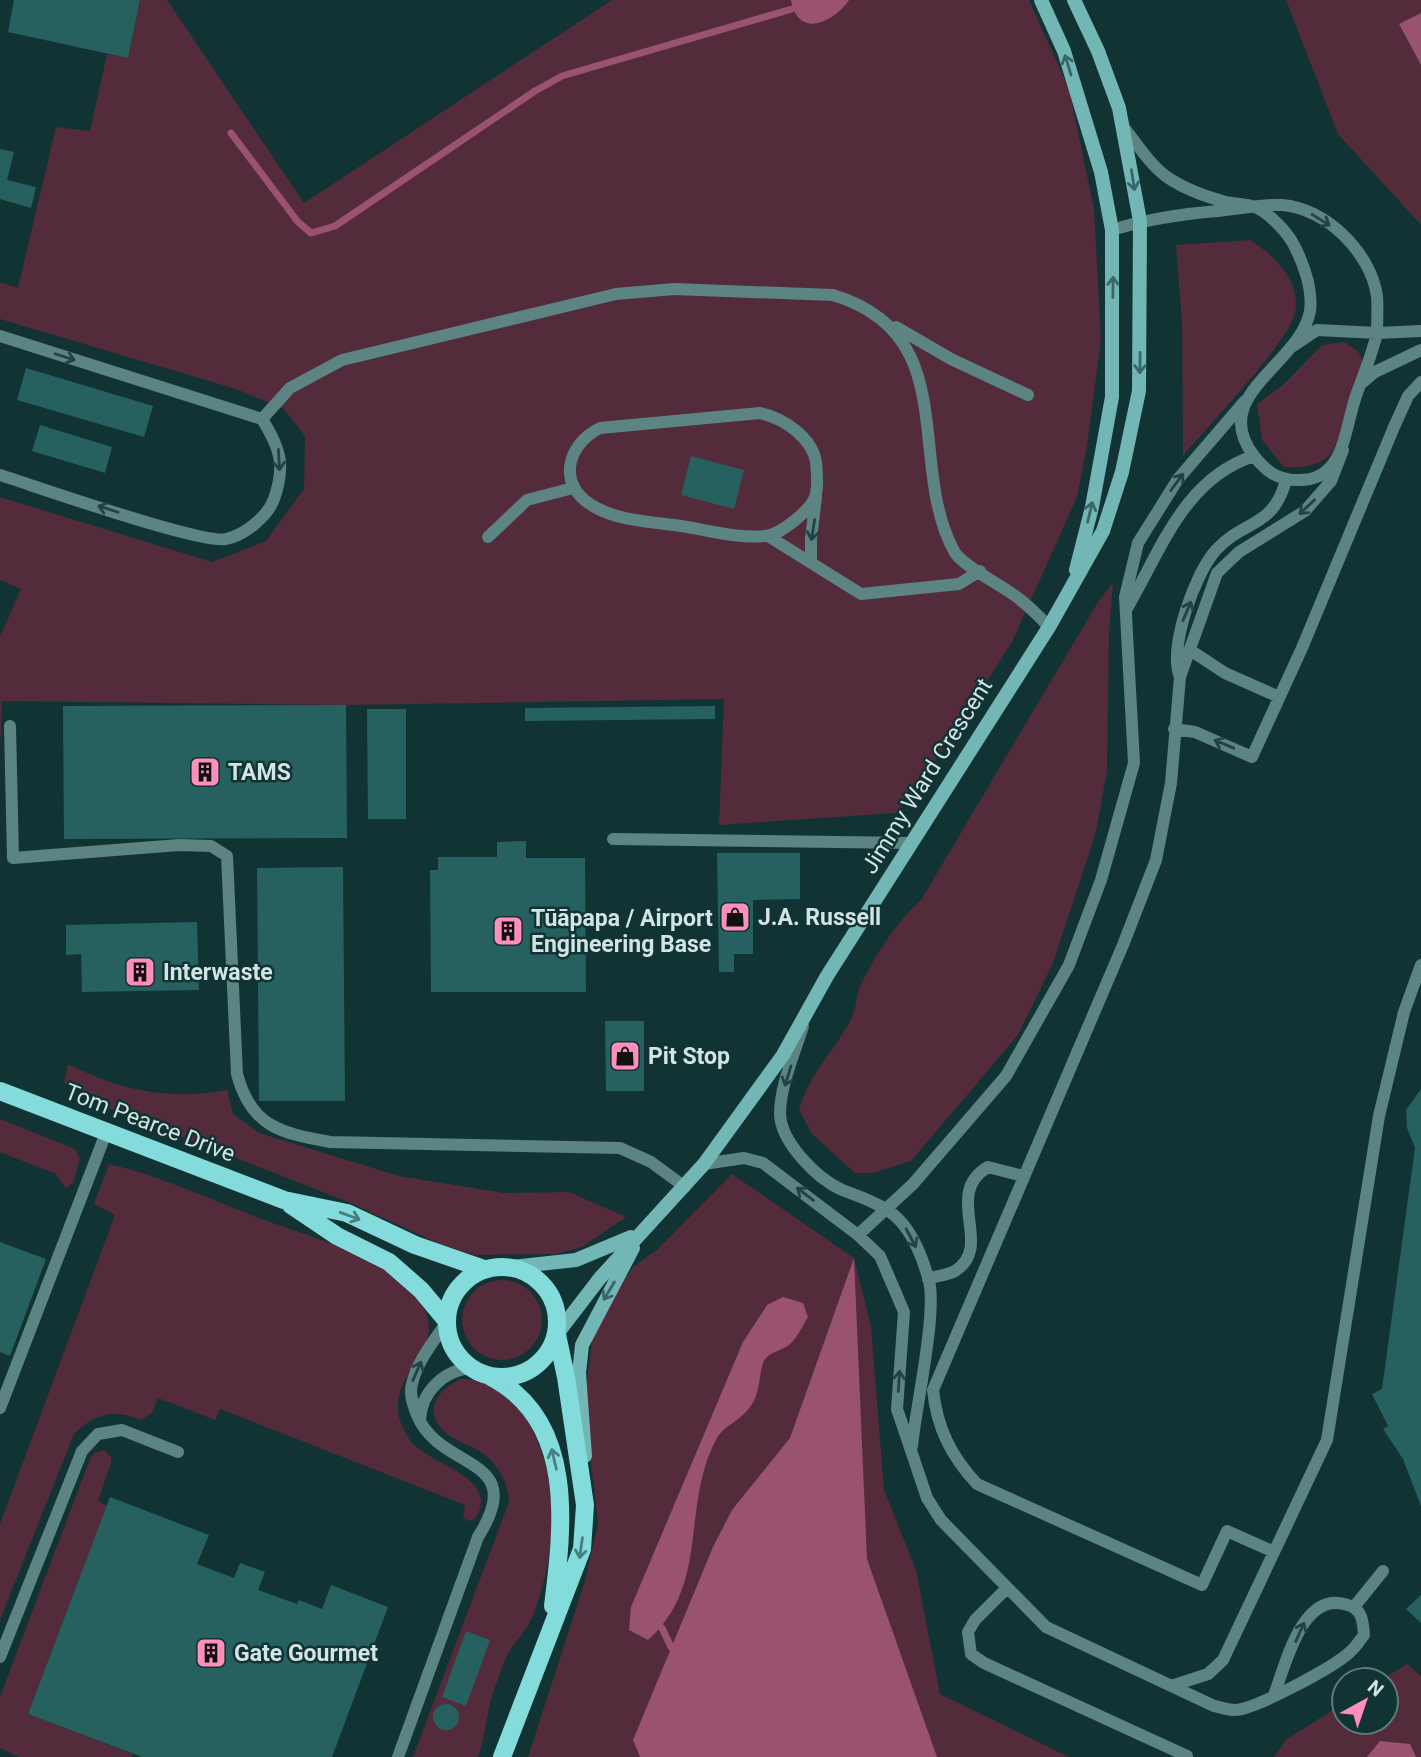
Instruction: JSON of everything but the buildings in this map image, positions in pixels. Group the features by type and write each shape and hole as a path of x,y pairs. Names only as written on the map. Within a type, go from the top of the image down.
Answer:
{"main road":[{"name":"Tom Pearce Drive","path":"0,1091 284,1200 347,1213 415,1245 484,1269"},
{"name":"Tom Pearce Drive","path":"284,1200 337,1236 369,1250 397,1268 446,1321"},
{"path":"502,1757 551,1624 579,1563 584,1505 566,1377 557,1335 556,1307 543,1284 529,1273 512,1267 484,1269 467,1278 454,1293 446,1321 450,1340 458,1356 480,1372 506,1385 530,1408 547,1433 553,1452 560,1518 551,1624"},
{"path":"480,1372 505,1377 523,1374 538,1365 550,1352 557,1335"}],"street":[{"name":"Jimmy Ward Crescent","path":"1041,0 1064,51 1101,172 1112,230 1112,397 1092,508 1074,578"},
{"name":"Jimmy Ward Crescent","path":"557,1335 600,1278 704,1164 783,1055 912,843 1049,627 1074,578 1090,557 1103,531 1122,472 1139,391 1140,221 1125,129 1098,51 1074,0"},
{"name":"Jimmy Ward Crescent","path":"512,1267 576,1259 641,1231"},
{"path":"584,1505 585,1448 579,1373 582,1345 641,1231"}],"lane":[{"path":"1125,129 1163,175 1224,201 1256,207 1288,235 1310,289 1310,314 1290,348"},
{"path":"1112,230 1140,221 1256,207 1283,205 1314,215 1340,232 1363,259 1373,282 1377,333 1343,450 1331,481 1305,510 1239,552 1217,573 1199,617 1191,650 1180,677 1171,783 1156,860 1123,945 933,1390 943,1435 960,1465 977,1484 1202,1585 1227,1531 1274,1552"},
{"path":"262,419 290,388 342,360 617,294 674,289 833,295 859,303 951,359 1028,395"},
{"path":"883,320 904,341 914,367 923,402 942,525 955,555 1034,610 1049,627"},
{"path":"858,1235 884,1208 913,1184 1006,1076 1069,965 1101,880 1134,763 1125,597 1132,564 1144,530 1178,479 1302,337 1317,330 1377,333 1421,331"},
{"path":"0,336 262,419 278,444 281,469 270,510 251,526 225,540 180,531 0,475"},
{"path":"1362,383 1375,372 1421,350"},
{"path":"1174,729 1195,732 1252,757 1394,427 1408,396 1421,382"},
{"path":"1245,401 1241,430 1254,456 1277,478 1315,480 1327,471 1343,450"},
{"path":"811,564 816,497 814,452 808,441 774,416 760,413 600,428 590,433 570,455 569,472 573,488 593,506 631,519 768,536 811,564 861,594 959,584 980,572"},
{"path":"1126,610 1172,525 1196,493 1217,473 1254,456"},
{"path":"1180,677 1175,655 1178,631 1208,560 1227,541 1269,516 1286,480"},
{"path":"488,537 527,500 573,488"},
{"path":"768,536 792,524 816,497"},
{"path":"1191,650 1225,673 1279,697"},
{"path":"10,726 13,858 179,845 211,846 227,856 237,1074 243,1098 261,1119 289,1133 330,1142 621,1149 651,1162 685,1187"},
{"path":"613,839 912,843"},
{"path":"1171,1686 1208,1674 1223,1660 1327,1440 1379,1116 1407,1002 1421,965"},
{"path":"808,1011 782,1099 784,1134 799,1157 838,1188 884,1208 909,1232 928,1279 929,1315 912,1446"},
{"path":"0,1408 106,1133"},
{"path":"704,1164 744,1158 763,1163 858,1235 880,1256 904,1312 897,1409 902,1429 912,1446 927,1498 941,1520 1034,1618 1058,1634 1214,1706 1235,1710 1274,1695 1350,1652 1364,1635 1363,1617 1354,1607 1338,1601 1318,1606 1303,1624 1274,1695"},
{"path":"928,1279 956,1270 966,1257 971,1244 966,1201 976,1174 988,1167 1023,1176"},
{"path":"398,1757 478,1537 491,1516 495,1502 492,1486 483,1473 439,1446 421,1424 413,1405 411,1385 419,1365 446,1321"},
{"path":"421,1424 421,1413 435,1385 453,1371 480,1372"},
{"path":"0,1657 82,1451 98,1434 122,1430 178,1452"},
{"path":"1354,1607 1383,1571"},
{"path":"1006,1589 975,1620 968,1632 971,1654 984,1663 1187,1756"}],"shaded area":[{"path":"140,0 167,0 304,203 612,0 1029,0 1069,89 1094,209 1101,339 1087,446 1077,497 1012,642 948,742 896,813 719,825 724,699 346,705 2,701 0,748 0,637 21,589 0,580 0,497 212,562 266,541 304,489 305,436 284,409 236,389 0,319 0,282 18,288 56,127 90,131 107,54 128,58"},
{"path":"791,0 849,0 834,15 817,23 808,23 801,20 795,12"},
{"path":"1286,0 1421,0 1421,56 1403,32 1421,65 1421,225 1338,134"},
{"path":"1421,13 1421,65 1399,24"},
{"path":"1250,240 1268,253 1284,270 1294,291 1295,313 1263,364 1183,456 1182,323 1176,245"},
{"path":"1344,342 1358,351 1363,361 1338,441 1329,456 1318,463 1304,467 1284,467 1262,440 1257,404 1283,385 1322,345"},
{"path":"1113,583 1109,634 1107,771 1096,832 1053,963 1018,1035 911,1161 873,1173 855,1173 812,1134 799,1110 809,1084 853,1015 859,989 878,953 921,900 1098,602"},
{"path":"68,1064 106,1081 145,1091 185,1094 227,1090 233,1114 259,1133 399,1176 504,1193 569,1192 626,1217 582,1247 557,1254 474,1255 440,1244 348,1202 106,1107 96,1096 64,1083"},
{"path":"0,1119 75,1149 80,1159 74,1181 66,1189 56,1174 0,1152"},
{"path":"109,1164 166,1181 337,1246 382,1267 406,1285 424,1308 429,1327 427,1340 400,1391 398,1406 401,1422 410,1440 419,1449 460,1473 479,1492 481,1505 475,1519 469,1521 463,1518 465,1505 220,1409 215,1420 158,1398 152,1413 141,1420 122,1414 105,1415 89,1422 74,1434 0,1620 0,1524 115,1215 94,1204"},
{"path":"732,1174 854,1258 871,1326 884,1490 916,1570 940,1694 1069,1757 528,1757 585,1581 598,1523 584,1404 593,1334 610,1300 633,1267 658,1249"},
{"path":"854,1258 867,1559 937,1757 640,1757 633,1740 713,1547 732,1510 790,1438"},
{"path":"502,1280 517,1283 530,1292 539,1305 542,1320 539,1335 530,1348 517,1357 502,1360 487,1357 474,1348 465,1335 462,1320 465,1305 474,1292 487,1283"},
{"path":"783,1297 803,1303 808,1317 793,1341 767,1357 762,1366 753,1403 717,1438 699,1490 688,1569 680,1594 668,1618 648,1640 629,1630 631,1607 743,1342 767,1305"},
{"path":"461,1379 486,1384 508,1397 534,1432 549,1483 551,1537 541,1590 531,1620 503,1665 491,1698 478,1757 413,1757 509,1502 505,1481 494,1464 480,1451 450,1436 436,1420 434,1404 438,1397"},
{"path":"104,1450 111,1457 111,1463 98,1501 107,1506 28,1714 133,1754 132,1757 19,1757 0,1748 0,1697 90,1459 94,1453"},
{"path":"1407,1664 1421,1676 1421,1757 1274,1757 1287,1739 1330,1712 1330,1736 1400,1736 1400,1668"},
{"path":"1380,1741 1410,1744 1416,1757 1367,1757"}],"waterway":[{"path":"231,133 298,222 311,233 335,226 535,91 562,76 792,9"},
{"path":"662,1628 671,1647"}],"place":[{"name":"TAMS","path":"205,772"},
{"name":"J.A. Russell","path":"735,917"},
{"name":"Tūāpapa / Airport Engineering Base","path":"508,931"},
{"name":"Interwaste","path":"140,972"},
{"name":"Pit Stop","path":"625,1056"},
{"name":"Gate Gourmet","path":"211,1653"}]}
